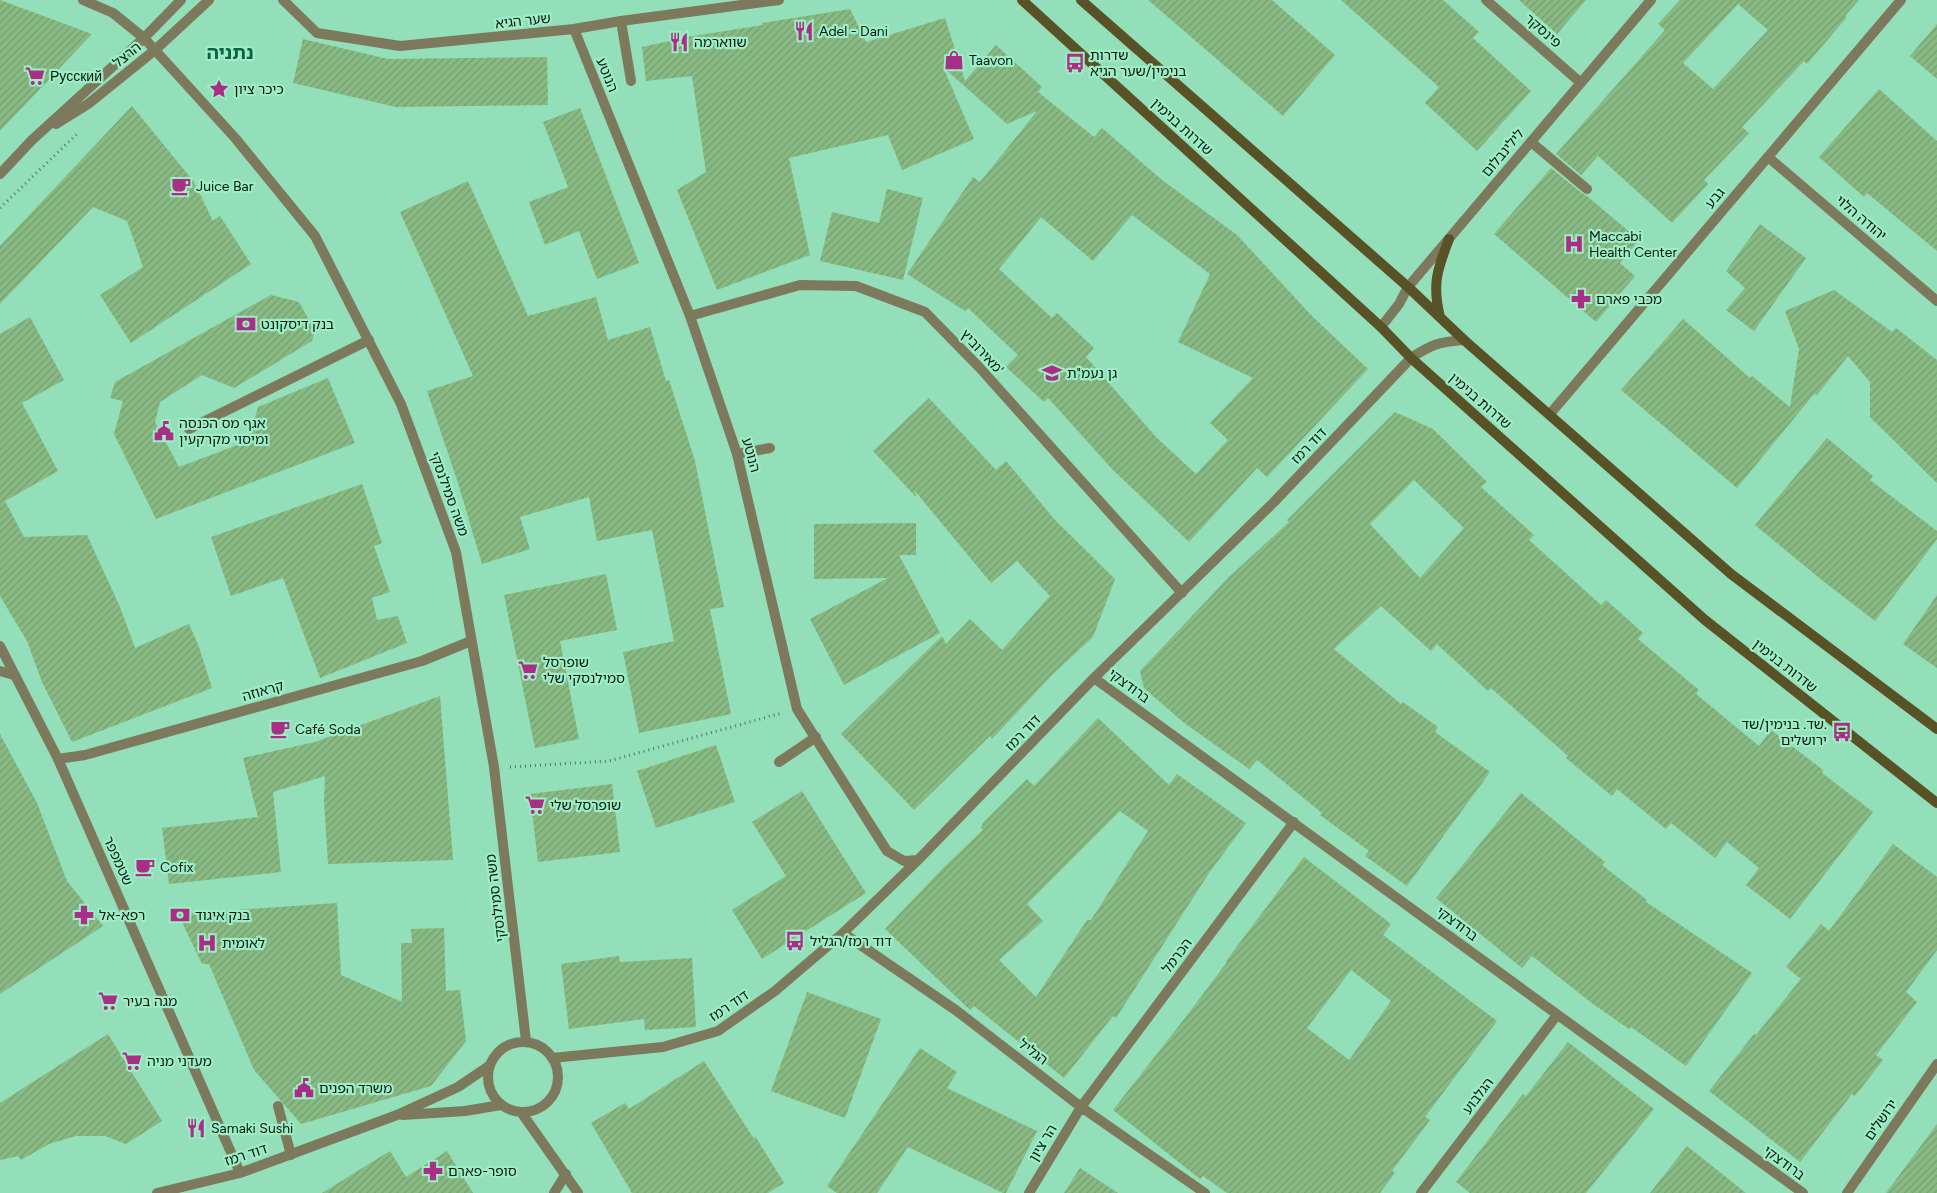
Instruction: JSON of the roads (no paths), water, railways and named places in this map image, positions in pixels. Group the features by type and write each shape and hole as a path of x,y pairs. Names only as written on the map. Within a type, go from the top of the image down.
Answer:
{"main road":[{"name":"שדרות בנימין","path":"1022,0 1381,327 1411,358 1705,620 1937,803"},
{"name":"שדרות בנימין","path":"1081,0 1731,574 1937,729"},
{"path":"1441,318 1436,299 1436,278 1449,239"}],"street":[{"name":"משה סמילנסקי","path":"83,0 114,13 144,38 236,138 314,236 401,404 456,552 494,767 526,1041"},
{"name":"הרצל","path":"0,174 32,140 144,38 181,0"},
{"name":"הרצל","path":"32,140 88,104 155,50 209,0"},
{"name":"שער הגיא","path":"283,0 317,33 400,46 574,30 621,21 779,0"},
{"name":"פינסקר","path":"1486,0 1581,83"},
{"name":"לילינבלום","path":"1381,327 1408,287 1651,0"},
{"name":"גבע","path":"1550,414 1901,0"},
{"path":"621,21 631,81"},
{"name":"הנוטע","path":"574,30 690,316 737,454 797,709 887,851 895,858 904,861 918,860"},
{"path":"1531,142 1587,189"},
{"name":"יהודה הלוי","path":"1768,157 1937,300"},
{"name":"מאירוביץ'","path":"690,316 800,284 856,286 925,312 979,367 1182,593"},
{"path":"189,429 369,340"},
{"name":"דוד רמז","path":"552,1058 663,1047 718,1032 775,991 843,933 918,860 1094,678 1274,502 1411,358 1431,346 1464,340"},
{"path":"737,454 770,448"},
{"name":"קראוזה","path":"58,759 85,755 422,661 471,640"},
{"name":"שטמפפר","path":"0,646 58,759 240,1173"},
{"path":"0,671 14,675"},
{"name":"ברודצקי","path":"1094,678 1802,1193"},
{"path":"779,762 816,737"},
{"name":"הכרמל","path":"1081,1106 1294,822"},
{"name":"הגליל","path":"843,933 957,1012 1081,1106 1205,1193"},
{"name":"הגלבוע","path":"1421,1193 1557,1015"},
{"path":"526,1041 542,1047 552,1058 557,1068 556,1090 542,1106 532,1111 510,1110 501,1105 490,1092 488,1083 489,1066 497,1052 503,1047 511,1043 526,1041"},
{"name":"ירושלים","path":"1847,1193 1937,1064"},
{"name":"דוד רמז","path":"162,1192 240,1173 397,1116 458,1087 489,1066"},
{"name":"דוד רמז","path":"397,1116 501,1105"},
{"path":"278,1106 291,1155"},
{"name":"הר ציון","path":"1029,1193 1081,1106"},
{"path":"521,1112 578,1193"},
{"path":"554,1193 566,1174"}],"place":[{"name":"Adel - Dani","path":"804,31"},
{"name":"שווארמה","path":"679,42"},
{"name":"Taavon","path":"954,60"},
{"name":"שדרות בנימין/שער הגיא","path":"1075,63"},
{"name":"Русский","path":"35,76"},
{"name":"כיכר ציון","path":"219,89"},
{"name":"Juice Bar","path":"181,186"},
{"name":"Maccabi Health Center","path":"1574,244"},
{"name":"מכבי פארם","path":"1581,299"},
{"name":"בנק דיסקונט","path":"246,324"},
{"name":"גן נעמ\"ת","path":"1052,373"},
{"name":"אגף מס הכנסה ומיסוי מקרקעין","path":"164,431"},
{"name":"שופרסל סמילנסקי שלי","path":"528,670"},
{"name":"Café Soda","path":"280,729"},
{"name":"שד. בנימין/שד. ירושלים","path":"1842,732"},
{"name":"שופרסל שלי","path":"535,805"},
{"name":"Cofix","path":"145,867"},
{"name":"רפא-אל","path":"84,915"},
{"name":"בנק איגוד","path":"180,915"},
{"name":"דוד רמז/הגליל","path":"795,941"},
{"name":"לאומית","path":"207,943"},
{"name":"מגה בעיר","path":"108,1001"},
{"name":"מעדני מניה","path":"132,1061"},
{"name":"משרד הפנים","path":"304,1088"},
{"name":"Samaki Sushi","path":"196,1128"},
{"name":"סופר-פארם","path":"433,1171"}],"district":[{"name":"נתניה","path":"230,52"}]}
